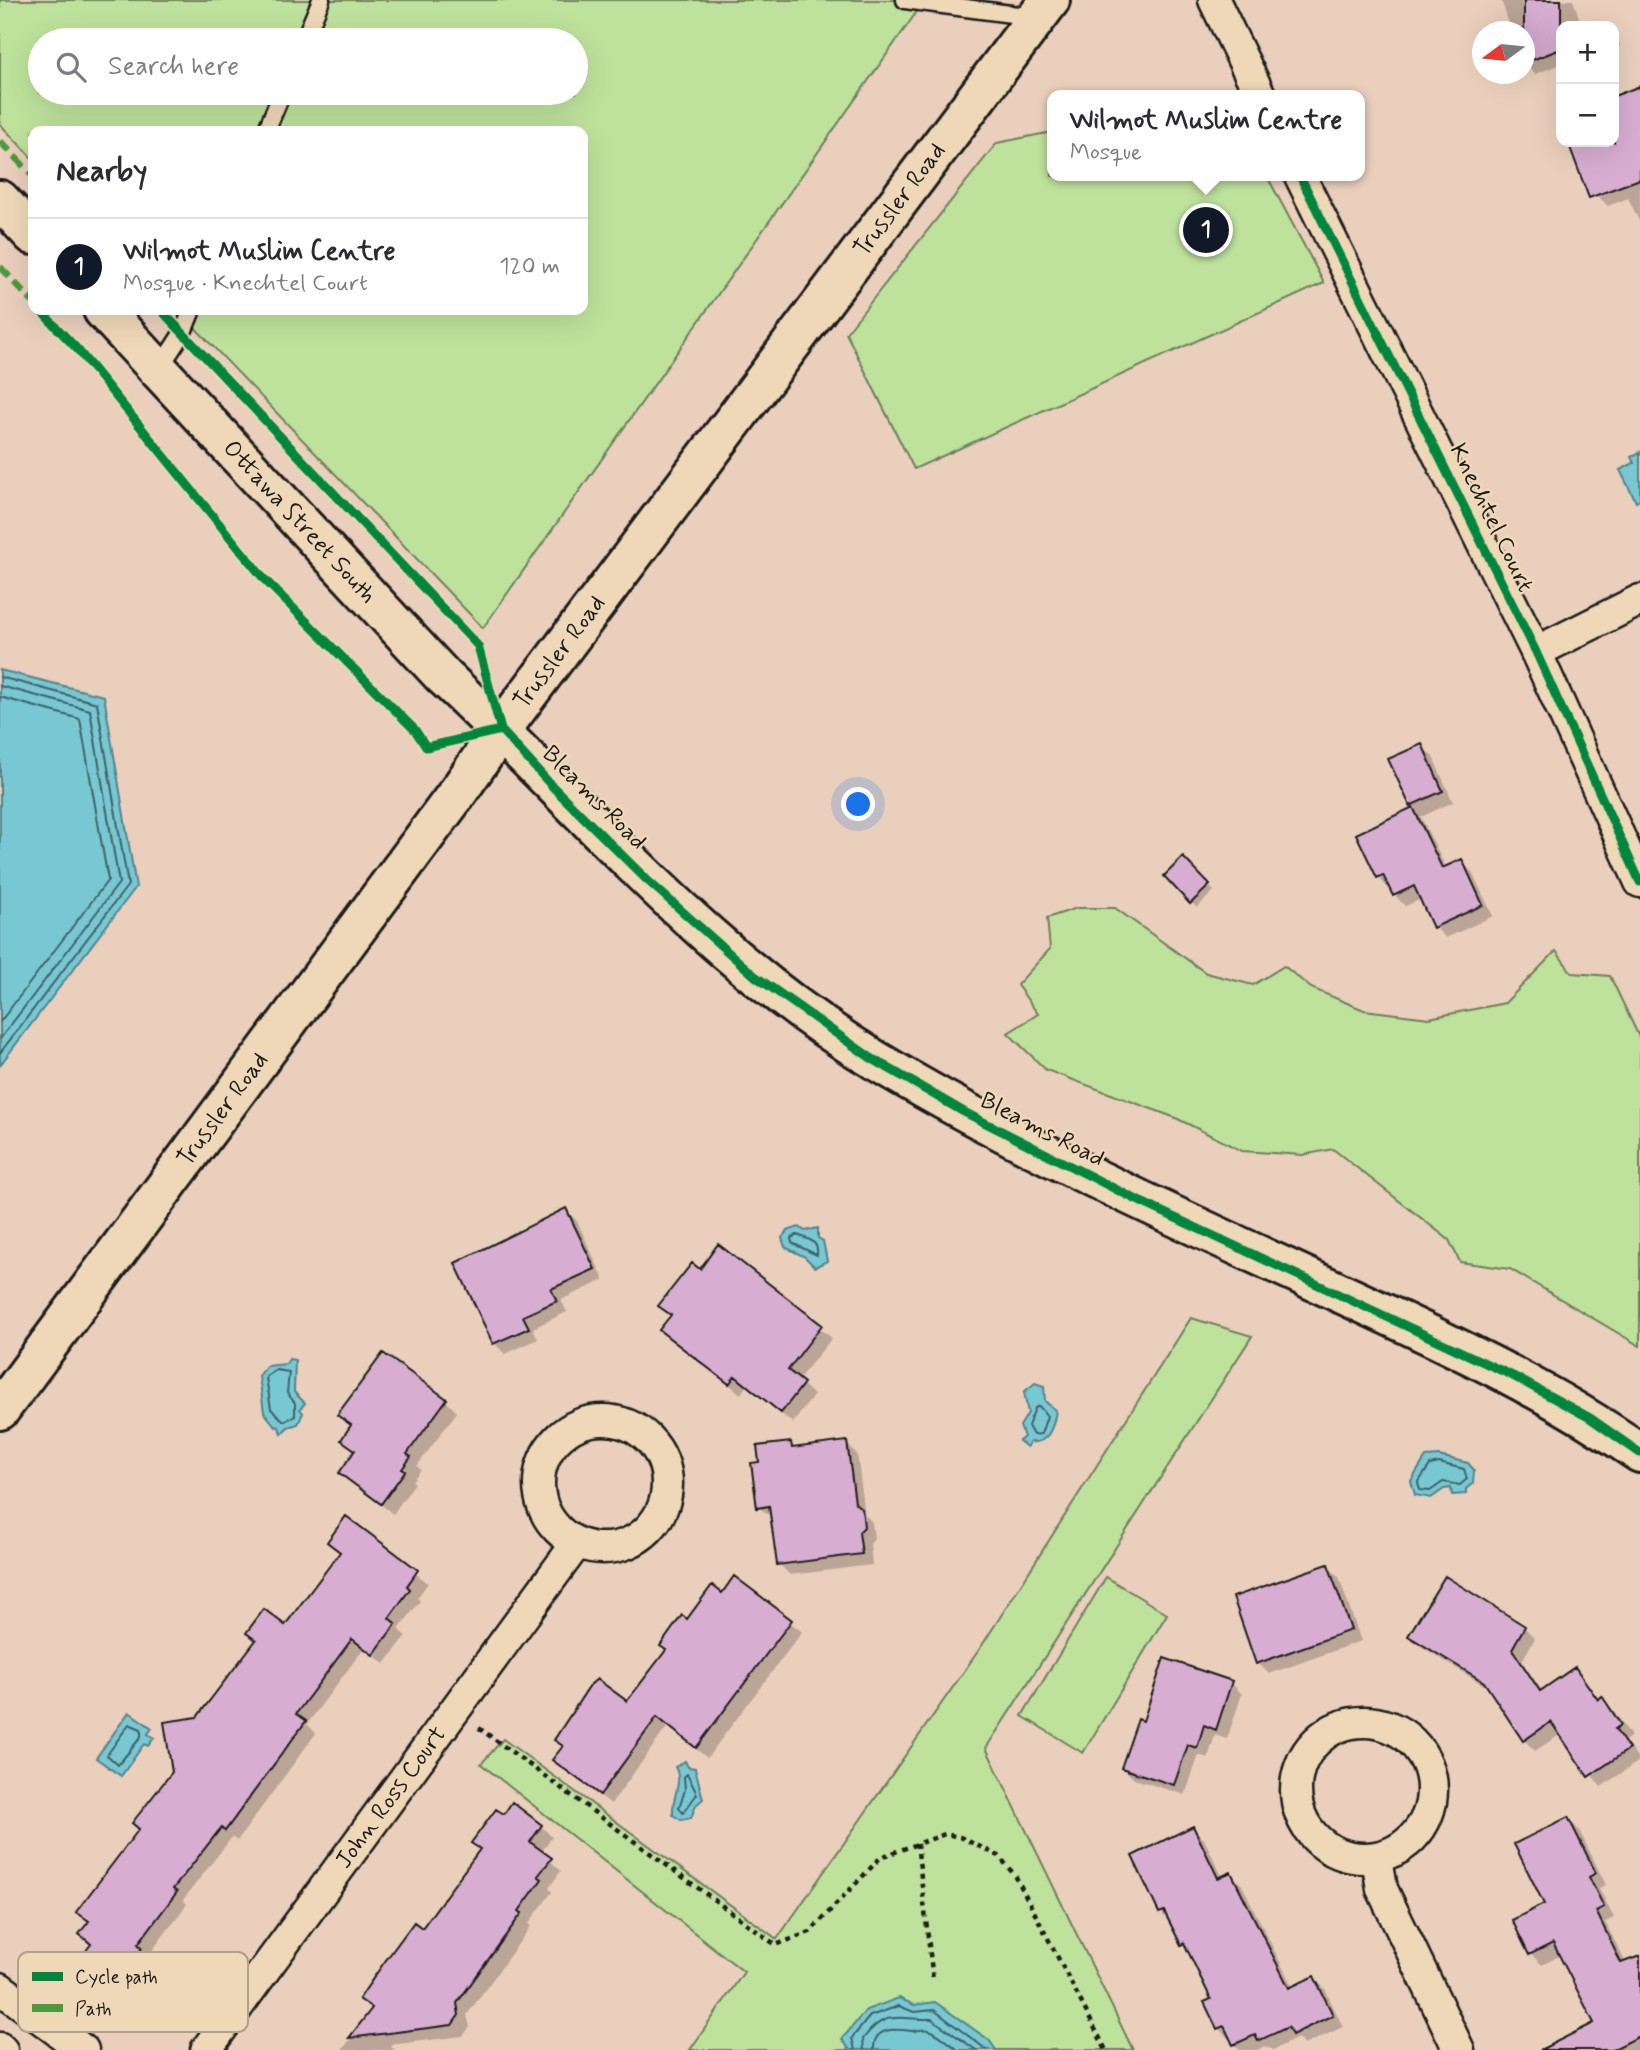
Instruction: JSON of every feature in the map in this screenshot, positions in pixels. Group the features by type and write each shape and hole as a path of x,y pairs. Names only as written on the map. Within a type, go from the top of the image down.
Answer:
{"main road":[{"name":"Trussler Road","path":"0,1410 450,803 501,730 1043,9"},
{"path":"0,200 28,230"},
{"name":"Ottawa Street South","path":"108,315 443,676 501,730"},
{"name":"Bleams Road","path":"501,730 552,786 700,930 755,976 872,1058 964,1112 1115,1189 1513,1376 1590,1418 1640,1453"}],"street":[{"path":"1214,0 1259,90"},
{"name":"Knechtel Court","path":"1302,181 1536,652 1640,882"},
{"path":"1536,652 1640,600"},
{"path":"601,1420 621,1422 650,1441 660,1455 667,1489 663,1508 652,1525 637,1539 619,1547 598,1549 577,1543 561,1534 549,1519 541,1502 541,1465 549,1448 563,1433 580,1424 601,1420"},
{"name":"John Ross Court","path":"248,1992 577,1543"},
{"path":"1353,1722 1377,1723 1400,1731 1422,1754 1429,1768 1429,1814 1417,1834 1399,1849 1377,1858 1359,1859 1325,1847 1303,1821 1297,1804 1299,1770 1307,1752 1319,1738 1335,1728 1353,1722"},
{"path":"1377,1858 1382,1889 1459,2050"},
{"path":"0,1988 18,2001"},
{"path":"59,2032 83,2050"},
{"name":"John Ross Court","path":"206,2050 219,2032"}],"lane":[{"path":"309,28 321,0"},
{"path":"905,0 1043,9"},
{"path":"268,126 277,105"},
{"path":"159,369 183,332 190,315"}],"path":[{"path":"454,1710 776,1945 810,1932 881,1857 945,1834 960,1837 999,1856 1016,1877 1106,2050"},
{"path":"917,1843 933,1980"}],"green space":[{"path":"0,0 925,0 483,628 183,315 588,315 588,126 28,126 28,154 0,124"},
{"path":"1047,133 1047,181 1270,181 1324,283 914,469 846,333 997,143"},
{"path":"1077,908 1115,908 1206,973 1253,985 1284,966 1311,988 1364,1010 1429,1018 1505,1003 1556,951 1572,973 1610,976 1640,1039 1640,1346 1510,1269 1460,1262 1449,1240 1333,1149 1303,1155 1242,1151 1176,1118 1046,1070 1008,1033 1038,1014 1017,985 1050,949 1047,918"},
{"path":"1191,1318 1252,1336 986,1748 1133,2050 690,2050 744,1972 481,1764 503,1739 777,1939 981,1647"},
{"path":"1106,1577 1167,1614 1083,1753 1022,1716"}],"water":[{"path":"1640,452 1640,500 1636,502 1620,470 1634,463 1631,457"},
{"path":"0,670 104,696 136,887 0,1065"},
{"path":"799,1227 805,1231 818,1228 818,1238 823,1241 827,1261 815,1267 805,1257 785,1247 782,1238 787,1231"},
{"path":"289,1359 295,1360 294,1392 305,1403 300,1409 303,1413 298,1424 288,1427 281,1434 279,1426 276,1427 264,1412 259,1376 267,1366 286,1364"},
{"path":"1035,1383 1044,1386 1045,1401 1056,1411 1046,1437 1030,1442 1027,1447 1019,1441 1024,1437 1020,1426 1028,1413 1024,1392"},
{"path":"1439,1456 1468,1463 1474,1470 1473,1483 1466,1489 1466,1494 1452,1495 1451,1488 1444,1489 1431,1498 1415,1495 1411,1481 1426,1457"},
{"path":"129,1712 152,1728 148,1734 154,1738 148,1746 144,1744 121,1776 96,1758"},
{"path":"685,1761 688,1767 695,1768 703,1799 696,1805 691,1818 681,1820 673,1815 678,1784 675,1767"},
{"path":"899,1998 914,2005 935,2002 989,2040 996,2050 850,2050 842,2039 866,2010"}],"building":[{"path":"1524,0 1561,0 1561,21 1556,21 1556,51 1535,59 1535,21 1524,21"},
{"path":"1640,86 1640,179 1589,198 1570,147 1619,147 1619,94"},
{"path":"1422,744 1443,791 1410,806 1388,759"},
{"path":"1413,807 1442,868 1462,859 1483,905 1433,928 1414,886 1393,896 1383,875 1377,878 1356,834"},
{"path":"1183,857 1210,885 1190,904 1164,876"},
{"path":"566,1208 595,1269 551,1289 557,1301 523,1316 529,1328 493,1344 455,1263"},
{"path":"718,1244 822,1325 788,1370 804,1383 781,1413 735,1376 729,1384 659,1330 671,1315 658,1306 692,1263 700,1269"},
{"path":"383,1353 447,1399 407,1454 411,1457 402,1469 405,1471 381,1504 339,1473 355,1450 341,1440 351,1425 337,1415"},
{"path":"847,1441 855,1503 862,1509 864,1527 859,1532 862,1554 777,1565 769,1506 757,1508 751,1463 759,1462 757,1446 791,1442 792,1448"},
{"path":"346,1516 418,1570 407,1586 410,1589 389,1618 396,1624 373,1655 352,1639 296,1714 306,1721 225,1831 221,1828 173,1889 177,1892 138,1944 142,1948 139,1952 85,1952 91,1944 79,1934 89,1921 76,1912 139,1829 132,1823 172,1772 164,1722 197,1717 256,1640 246,1633 264,1609 285,1625 340,1552 327,1542"},
{"path":"1328,1564 1351,1630 1256,1664 1233,1597"},
{"path":"734,1576 792,1620 696,1748 657,1717 600,1795 552,1760 563,1746 554,1740 590,1685 597,1679 627,1701 666,1650 660,1646 682,1615 687,1619 712,1585 722,1593"},
{"path":"1445,1576 1525,1626 1512,1649 1540,1691 1575,1667 1598,1700 1602,1696 1621,1725 1615,1729 1629,1749 1588,1777 1551,1722 1523,1741 1484,1682 1408,1636"},
{"path":"1164,1658 1232,1681 1216,1730 1204,1725 1197,1748 1188,1745 1174,1785 1121,1768 1138,1719 1143,1721"},
{"path":"512,1802 542,1825 530,1842 552,1858 538,1876 542,1879 519,1911 522,1913 457,2003 459,2015 452,2025 349,2038 372,2008 359,1999 383,1964 414,1922 422,1928 480,1849 471,1843 496,1809 504,1814"},
{"path":"1568,1817 1596,1873 1589,1877 1604,1907 1596,1911 1621,1963 1640,1956 1640,2036 1612,2050 1540,2050 1594,2023 1553,1943 1529,1955 1512,1920 1544,1904 1514,1844"},
{"path":"1193,1826 1218,1878 1231,1872 1289,1988 1314,1976 1333,2015 1292,2035 1288,2027 1258,2041 1255,2035 1233,2045 1224,2026 1217,2029 1204,2002 1211,1999 1184,1943 1181,1945 1164,1911 1159,1913 1132,1856"}],"marked path":[{"path":"0,141 28,171"},
{"path":"0,267 28,297"}],"cycle path":[{"path":"1302,181 1536,652 1640,882"},
{"path":"45,315 78,350 264,579 415,730 426,747 501,730"},
{"path":"166,315 478,646 501,730 552,786 647,880 755,976 871,1058 964,1112 1137,1200 1513,1376 1590,1418 1640,1453"}],"place":[{"name":"Wilmot Muslim Centre","path":"1206,230"}]}
